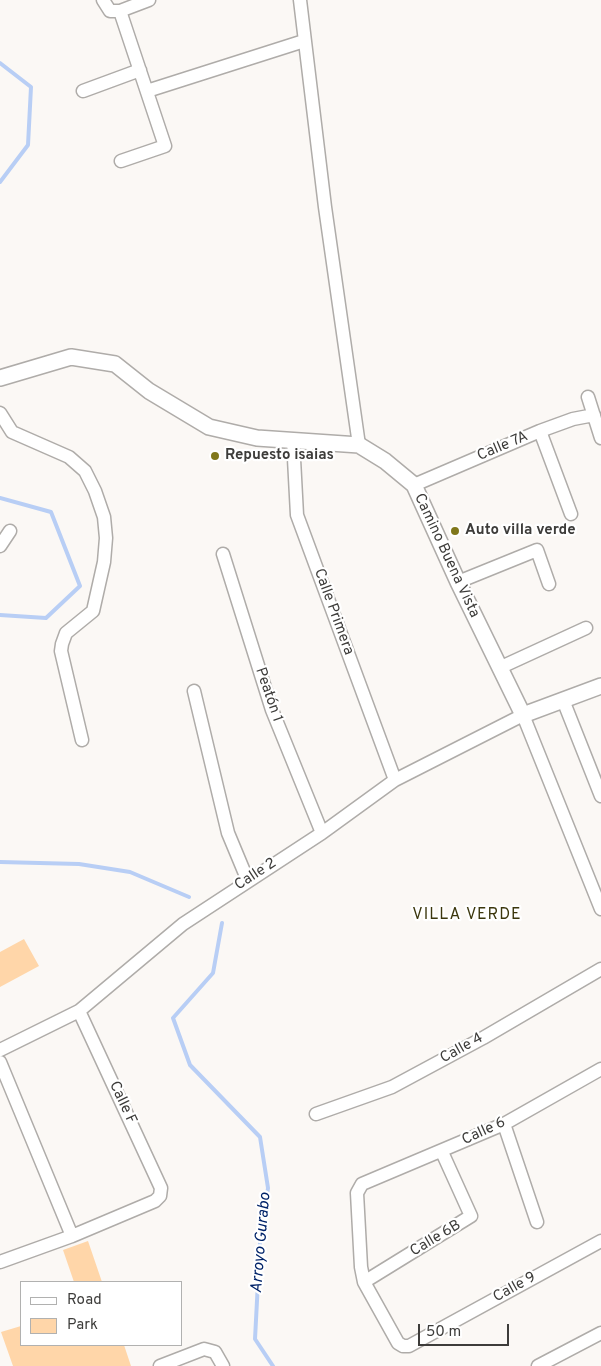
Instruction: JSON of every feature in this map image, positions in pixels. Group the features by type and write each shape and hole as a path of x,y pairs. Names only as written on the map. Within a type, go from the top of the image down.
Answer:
{"street":[{"path":"103,0 110,11 120,11 149,0"},
{"path":"300,0 325,207 359,445"},
{"path":"120,11 166,146 121,161"},
{"path":"147,91 304,41"},
{"path":"83,91 140,70"},
{"name":"Camino Buena Vista","path":"0,378 72,357 115,364 149,391 209,427 257,438 359,445 385,461 414,485 458,582 523,715"},
{"path":"588,397 601,438"},
{"path":"0,413 12,432 69,457 85,471 96,491 104,517 106,538 104,562 93,611 66,633 62,644 82,740"},
{"name":"Calle 7A","path":"414,485 540,431 573,419 594,415"},
{"path":"540,431 571,514"},
{"name":"Calle Primera","path":"293,440 297,516 395,780"},
{"path":"0,546 10,531"},
{"path":"458,582 537,550 548,584"},
{"name":"Peatón 1","path":"223,554 272,710 322,833"},
{"path":"499,668 586,628"},
{"path":"601,686 523,715 601,909"},
{"path":"194,691 228,833 248,881"},
{"path":"563,700 601,796"},
{"name":"Calle 2","path":"0,1050 79,1011 183,924 322,833 395,780 523,715"},
{"name":"Calle 4","path":"316,1114 392,1087 483,1038 601,969"},
{"name":"Calle F","path":"72,1236 155,1201 160,1196 161,1188 79,1011"},
{"path":"0,1062 72,1236 0,1262"},
{"name":"Calle 6","path":"364,1282 361,1266 357,1193 362,1184 442,1152 504,1124 601,1069"},
{"path":"504,1124 538,1222"},
{"name":"Calle 6B","path":"364,1282 472,1216 442,1152"},
{"name":"Calle 9","path":"364,1282 398,1343 403,1346 409,1346 601,1241"},
{"path":"538,1366 601,1333"},
{"path":"160,1366 204,1349 215,1352 223,1366"}],"green space":[{"path":"24,939 39,966 0,987 0,952"},
{"path":"88,1241 102,1281 74,1281 63,1250"},
{"path":"20,1326 20,1346 124,1346 131,1366 13,1366 1,1332"}],"waterway":[{"name":"Arroyo Gurabo","path":"0,63 31,87 28,145 0,182"},
{"name":"Arroyo Gurabo","path":"0,498 51,512 80,586 46,618 0,615"},
{"name":"Arroyo Gurabo","path":"0,862 79,864 130,872 189,897"},
{"name":"Arroyo Gurabo","path":"222,923 213,973 173,1018 190,1065 260,1137 268,1188 260,1243 255,1339 273,1366"}],"place":[{"name":"Repuesto isaias","path":"215,456"},
{"name":"Auto villa verde","path":"455,531"}],"district":[{"name":"VILLA VERDE","path":"467,916"}]}
